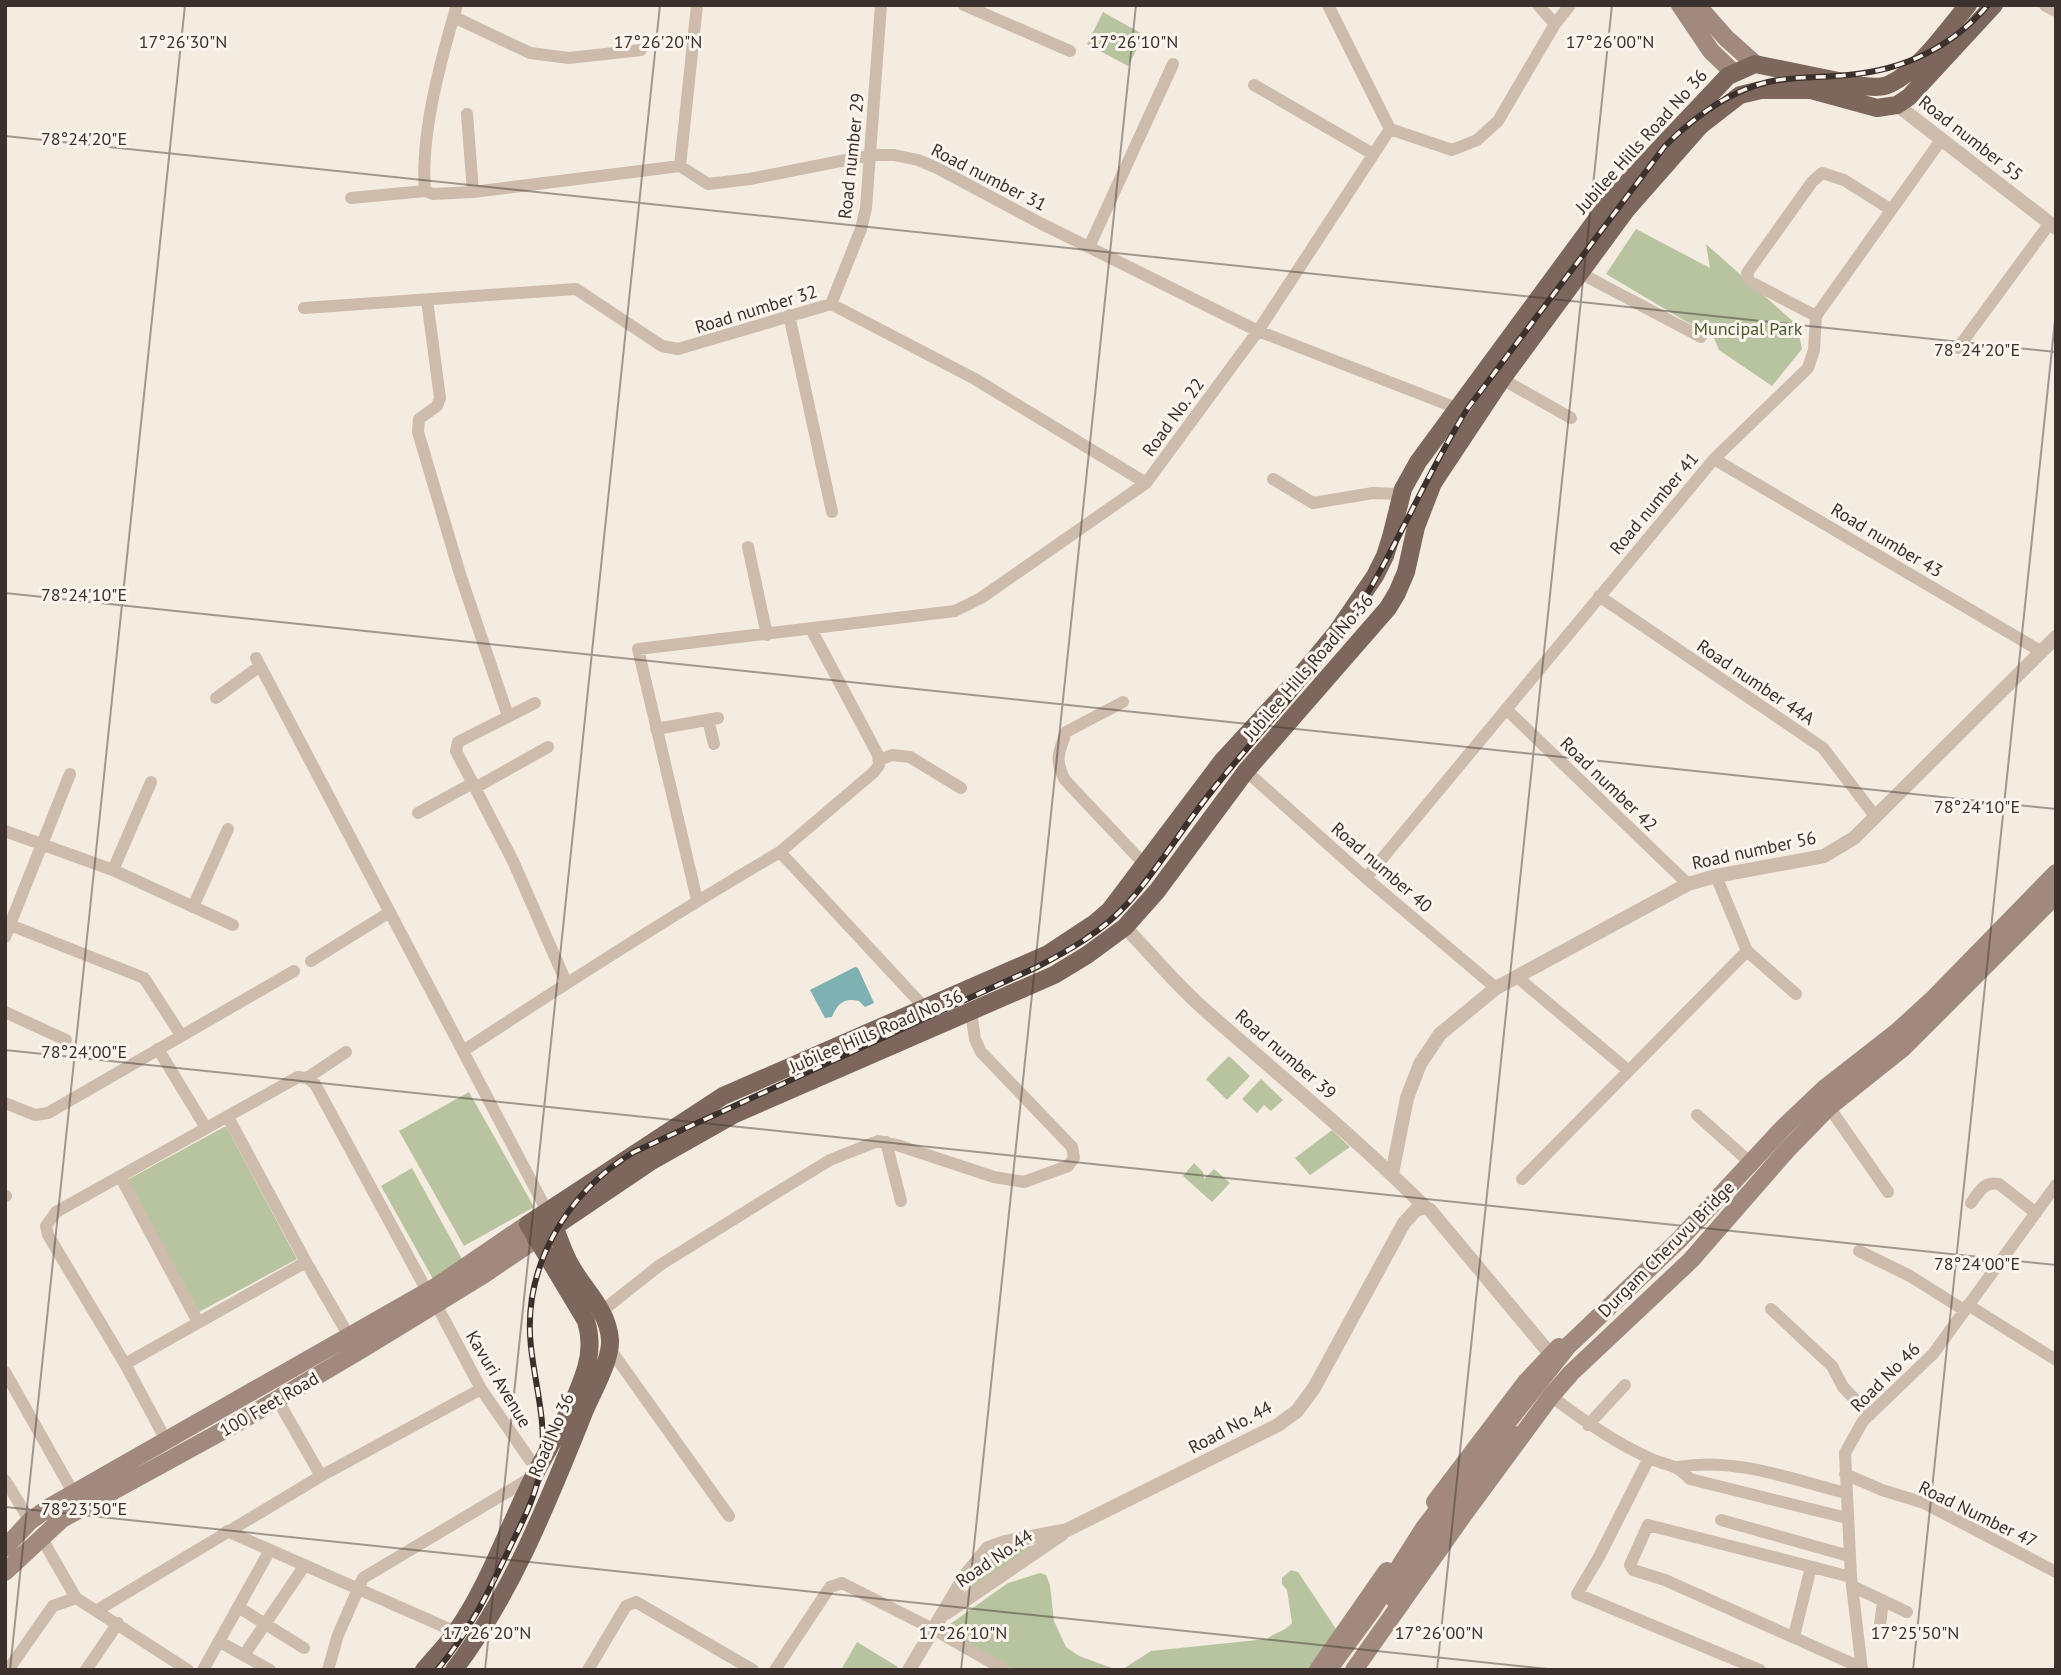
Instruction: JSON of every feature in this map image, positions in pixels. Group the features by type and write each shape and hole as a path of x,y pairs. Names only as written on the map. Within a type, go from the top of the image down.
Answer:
{"main road":[{"path":"1680,5 1711,51 1729,69"},
{"path":"1698,5 1726,38 1755,64 1876,88 1889,85 1912,68 1968,5"},
{"path":"1897,105 1909,97 1994,5"},
{"path":"1711,51 1720,52 1724,49 1726,38"},
{"name":"Jubilee Hills Road No 36","path":"532,1231 723,1096 1048,954 1073,939 1110,910 1223,760 1297,680 1336,633 1375,576 1388,547 1401,494 1418,462 1610,201 1729,69 1755,64"},
{"name":"Jubilee Hills Road No 36","path":"551,1218 735,1114 1054,975 1087,956 1125,927 1157,891 1246,771 1388,608 1406,572 1419,518 1433,483 1502,379 1627,209 1700,126 1740,95 1774,88 1811,90 1877,108 1897,105"},
{"path":"1539,297 1554,309"},
{"path":"1157,848 1176,865"},
{"path":"1318,1670 1450,1480 1526,1382 1670,1240 1744,1157 1824,1082 1896,1025 2056,864"},
{"name":"Durgam Cheruvu Bridge","path":"1328,1670 1372,1610 1424,1528 1568,1346 1679,1240 1784,1127 1825,1088 1898,1031 1932,1000 2056,873"},
{"name":"Durgam Cheruvu Bridge","path":"1343,1670 1466,1493 1566,1364 1683,1251 1800,1127 1830,1098 1899,1044 2056,885"},
{"path":"1354,1670 1464,1514 1571,1373 1691,1261 1787,1150 1829,1107 1903,1048 2056,895"},
{"path":"1971,952 1985,966"},
{"path":"551,1218 571,1267 602,1311 608,1328 610,1349"},
{"name":"100 Feet Road","path":"5,1572 62,1519 146,1463 167,1442 349,1336 483,1275 532,1231"},
{"name":"Road No 36","path":"424,1670 456,1632 485,1580 565,1419 585,1369 590,1348 590,1333 586,1321 532,1231"},
{"name":"100 Feet Road","path":"5,1548 30,1521 74,1494 146,1463 277,1399 431,1298"},
{"name":"Road No 36","path":"454,1670 491,1618 504,1592 555,1482 610,1349"},
{"path":"1450,1480 1464,1514"},
{"path":"485,1580 504,1592"}],"street":[{"path":"351,198 473,192 680,166 697,5"},
{"name":"Road number 29","path":"831,304 861,229 866,208 881,5"},
{"path":"964,5 1070,51"},
{"path":"1328,5 1390,128 1452,150 1478,141 1498,121 1555,24 1570,5"},
{"path":"1538,5 1555,24"},
{"path":"2046,5 2056,10"},
{"path":"429,193 423,169 437,77 455,11 530,53 569,58 641,50"},
{"path":"1089,247 1173,64"},
{"path":"1254,85 1373,154"},
{"name":"Road number 55","path":"1897,105 2053,225"},
{"path":"467,114 473,192"},
{"name":"Road No. 22","path":"656,729 638,649 955,611 969,606 1146,483 1258,331 1390,128"},
{"path":"1890,209 1844,180 1822,173 1812,182 1747,273 1749,282 1816,316 1941,140"},
{"name":"Road number 31","path":"680,166 708,184 750,179 871,155 894,155 918,160 1258,331 1459,408"},
{"path":"1958,348 2053,225"},
{"path":"1580,273 1701,337"},
{"name":"Road number 32","path":"304,308 576,289 662,346 677,349 689,348 831,304 975,379 1146,483"},
{"path":"427,300 440,398 437,406 419,419 418,432 460,574 508,716"},
{"path":"789,315 832,512"},
{"name":"Road number 41","path":"1366,878 1714,459 1808,368 1814,350 1816,316"},
{"path":"1502,379 1571,418"},
{"name":"Road number 43","path":"1714,459 2042,652"},
{"path":"1273,479 1313,502 1373,494 1401,494"},
{"path":"748,547 766,635"},
{"name":"Road number 44A","path":"1599,596 1823,748 1875,816"},
{"path":"463,1051 696,900 780,852 874,772 879,760 878,755 811,629"},
{"name":"Road number 56","path":"1391,1174 1407,1098 1420,1064 1440,1034 1496,988 1688,884 1716,876 1824,856 1854,838 2056,637"},
{"path":"216,698 258,662 551,1218"},
{"path":"1123,702 1066,732 1058,756 1059,769 1065,780 1144,865"},
{"path":"535,703 458,742 456,751 513,861 566,982"},
{"name":"Road number 42","path":"1506,709 1688,884"},
{"path":"696,900 656,729 713,719 715,744"},
{"path":"418,813 548,747"},
{"path":"879,760 892,755 910,757 961,788"},
{"name":"Road number 40","path":"1246,771 1366,878 1496,988"},
{"path":"70,774 7,928 144,978 181,1035"},
{"path":"113,870 150,782"},
{"path":"193,907 228,830"},
{"path":"5,831 113,870 233,925"},
{"path":"780,852 924,1007"},
{"path":"1716,876 1747,951 1796,994"},
{"path":"310,961 390,912"},
{"name":"Road number 39","path":"1125,927 1205,1010 1270,1064 1425,1207"},
{"path":"1522,1179 1747,951"},
{"path":"5,1103 35,1115 48,1113 294,971"},
{"path":"1516,976 1629,1071"},
{"path":"5,1012 66,1040"},
{"path":"602,1311 660,1265 830,1160 878,1142 886,1142 994,1177 1024,1182 1068,1166 1074,1153 1072,1147 981,1052 975,1039 971,1013"},
{"path":"159,1049 206,1128"},
{"path":"167,1442 125,1364 48,1235 46,1226 56,1212 299,1077 307,1078 345,1052"},
{"name":"Kavuri Avenue","path":"307,1078 315,1084 481,1388 537,1471"},
{"path":"1829,1107 1888,1192"},
{"path":"1697,1115 1744,1157"},
{"path":"228,1117 349,1336"},
{"path":"886,1142 901,1200"},
{"path":"120,1176 198,1322"},
{"path":"1971,1203 1984,1186 1994,1183 2036,1213"},
{"name":"Road No 46","path":"1862,1669 1849,1556 1845,1453 1863,1421 1933,1354 2056,1185"},
{"path":"1425,1207 1551,1355"},
{"name":"Road No. 44","path":"909,1670 965,1576 988,1548 1067,1530 1278,1425 1297,1411 1314,1388 1404,1223 1416,1210 1425,1207"},
{"path":"1859,1251 1910,1276 2056,1360"},
{"path":"125,1364 306,1262"},
{"path":"1771,1309 1832,1366 1843,1387 1870,1415"},
{"path":"610,1349 729,1516"},
{"path":"5,1372 74,1494"},
{"path":"1588,1425 1625,1385"},
{"path":"96,1611 321,1476 481,1388"},
{"path":"1551,1396 1588,1425 1649,1458 1678,1467 1690,1479 1847,1518"},
{"path":"277,1399 321,1476"},
{"path":"1649,1458 1599,1557 1577,1594 1760,1670"},
{"path":"1678,1467 1699,1463 1748,1468 1846,1493"},
{"path":"328,1670 356,1588 370,1572 537,1471"},
{"name":"Road Number 47","path":"1845,1475 1924,1503 2056,1572"},
{"path":"5,1480 30,1521"},
{"path":"1721,1520 1849,1556"},
{"path":"1862,1669 1665,1580 1633,1570 1630,1565 1648,1525 1811,1567 1851,1581 1883,1602 1907,1612"},
{"name":"Road No.44","path":"942,1616 1067,1530"},
{"path":"227,1531 456,1632"},
{"path":"41,1537 76,1598 188,1670"},
{"path":"203,1670 270,1550"},
{"path":"244,1655 305,1565"},
{"path":"1794,1636 1811,1567"},
{"path":"775,1670 835,1583 842,1583 933,1629 1005,1670"},
{"path":"8,1670 53,1606 76,1598"},
{"path":"587,1670 626,1606 633,1602 753,1670"},
{"path":"1880,1625 1883,1602"},
{"path":"238,1607 304,1648"},
{"path":"86,1670 118,1623"},
{"path":"220,1642 270,1670"}],"green space":[{"path":"1103,12 1144,35 1128,66 1087,44"},
{"name":"Muncipal Park","path":"1636,229 1710,268 1706,244 1797,325 1802,349 1772,386 1719,350 1714,338 1606,274"},
{"path":"1229,1056 1250,1076 1227,1100 1206,1079"},
{"path":"1261,1079 1283,1100 1271,1111 1264,1105 1257,1113 1242,1099"},
{"path":"469,1092 534,1207 464,1246 399,1131"},
{"path":"226,1126 297,1259 199,1312 127,1180"},
{"path":"1332,1130 1350,1147 1310,1175 1295,1158"},
{"path":"1194,1163 1203,1172 1204,1179 1214,1169 1230,1183 1212,1202 1183,1176"},
{"path":"412,1168 463,1261 433,1279 381,1186"},
{"path":"1040,1544 964,1596 993,1556"},
{"path":"1291,1570 1298,1572 1340,1635 1310,1670 1015,1670 943,1629 1008,1583 1040,1573 1046,1575 1050,1585 1054,1621 1066,1647 1079,1656 1112,1668 1123,1669 1151,1651 1267,1639 1283,1630 1292,1623 1287,1590 1282,1584 1282,1578"},
{"path":"857,1642 898,1667 897,1670 841,1670"}],"water":[{"path":"855,967 858,968 874,1003 865,1007 859,1001 845,1001 836,1008 832,1017 825,1018 810,990"}],"railway":[{"path":"437,1670 478,1611 534,1493 543,1444 531,1347 530,1317 534,1288 554,1234 588,1188 634,1152 1037,967 1074,947 1108,922 1139,890 1211,792 1314,670 1346,627 1379,574 1468,408 1665,146 1712,107 1739,92 1778,80 1868,72 1907,62 1942,45 1974,20 1988,5"}]}
